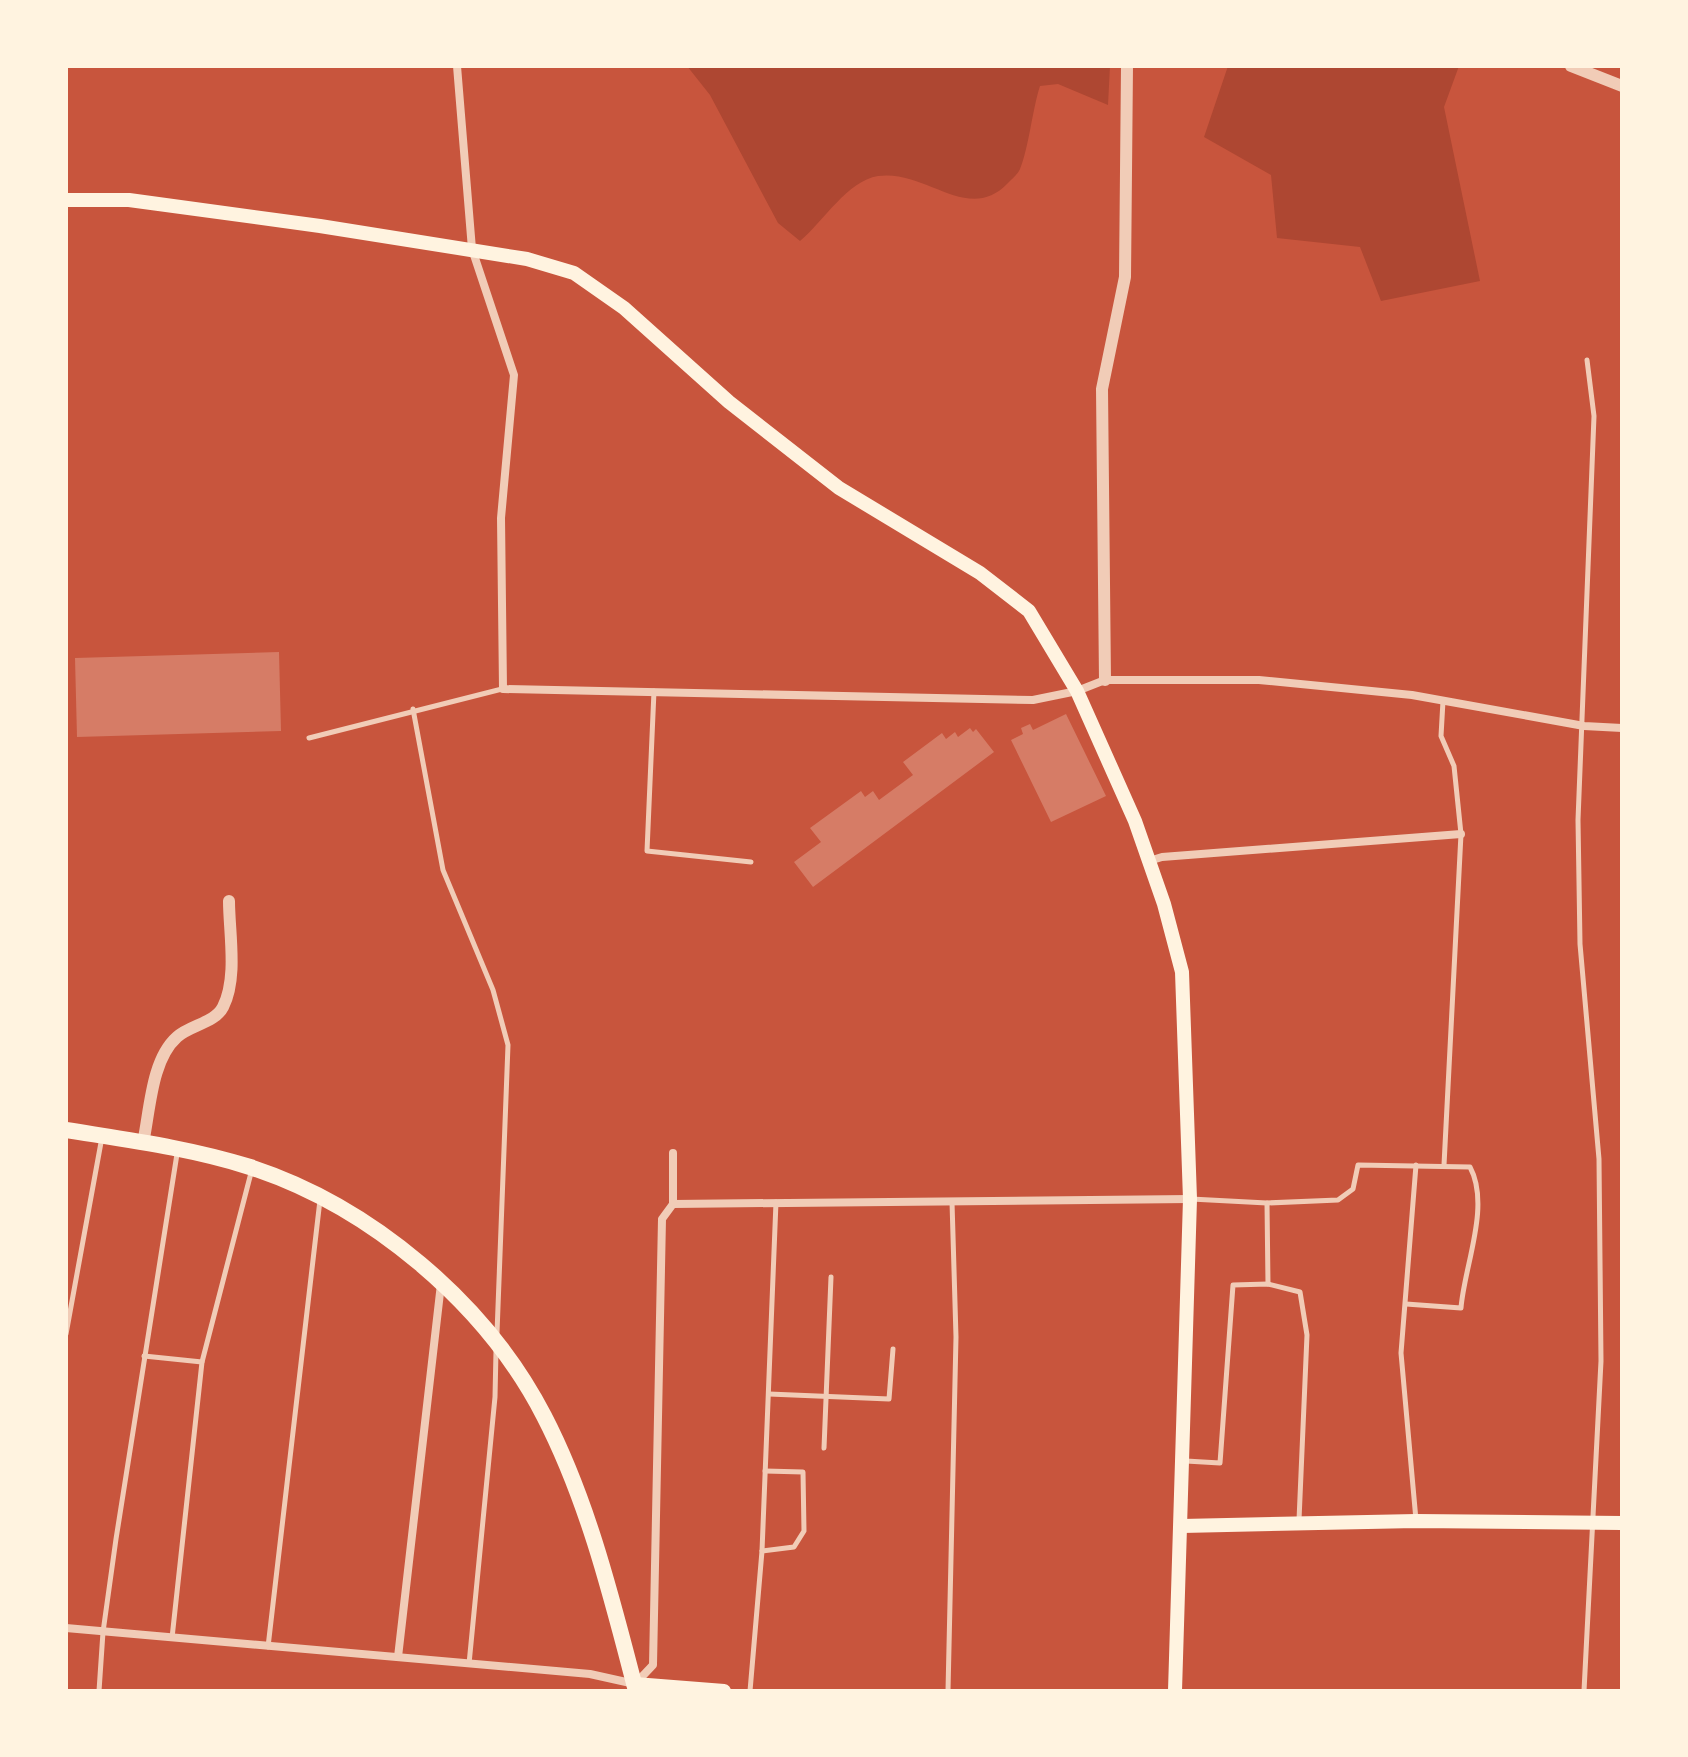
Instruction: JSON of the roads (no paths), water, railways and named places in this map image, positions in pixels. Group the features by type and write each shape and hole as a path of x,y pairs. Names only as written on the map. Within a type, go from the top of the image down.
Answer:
{"highway":[{"path":"66,1130 178,1149 253,1168 320,1199 395,1245 441,1284 496,1345 543,1413 560,1448 592,1539 636,1688"}],"main road":[{"path":"66,200 129,200 472,249 527,259 574,273 624,308 729,402 839,488 980,573 1029,611 1077,691 1149,861 1182,972 1190,1199 1175,1691"},
{"path":"1182,1526 1416,1521 1622,1523"},
{"path":"636,1688 724,1691"}],"street":[{"path":"457,66 472,249 514,375 501,518 503,689 1033,700 1077,691 1105,680 1259,680 1443,701 1584,726 1622,728"},
{"path":"1105,680 1102,389 1125,277 1127,66"},
{"path":"1571,66 1622,86"},
{"path":"1149,861 1162,857 1461,834"},
{"path":"143,1143 160,1064 167,1049 177,1037 217,1016 228,995 229,901"},
{"path":"66,1628 601,1675 636,1688 653,1665 662,1219 673,1204 673,1153"},
{"path":"673,1204 1190,1199"},
{"path":"398,1657 441,1284"}],"lane":[{"path":"1584,1691 1601,1361 1599,1159 1580,944 1578,820 1594,416 1587,360"},
{"path":"309,738 413,709 503,689"},
{"path":"654,690 647,851 751,862"},
{"path":"1443,701 1441,736 1454,766 1461,834 1458,951 1444,1165"},
{"path":"413,709 443,870 493,990 508,1045 495,1397 469,1665"},
{"path":"66,1334 102,1136"},
{"path":"99,1691 103,1632 178,1149"},
{"path":"1190,1199 1267,1203 1338,1200 1353,1189 1358,1165 1470,1167 1476,1178 1476,1240 1463,1282 1461,1308 1406,1304"},
{"path":"1416,1165 1401,1353 1416,1521"},
{"path":"172,1638 202,1362 253,1168"},
{"path":"268,1647 320,1199"},
{"path":"750,1691 762,1551 776,1201"},
{"path":"948,1691 956,1337 952,1202"},
{"path":"1267,1203 1268,1284"},
{"path":"824,1448 831,1277"},
{"path":"1183,1461 1220,1463 1233,1285 1268,1284 1300,1292 1307,1335 1299,1525"},
{"path":"769,1394 889,1399 893,1349"},
{"path":"144,1356 202,1362"},
{"path":"762,1551 794,1547 804,1531 803,1472 765,1471"}]}
